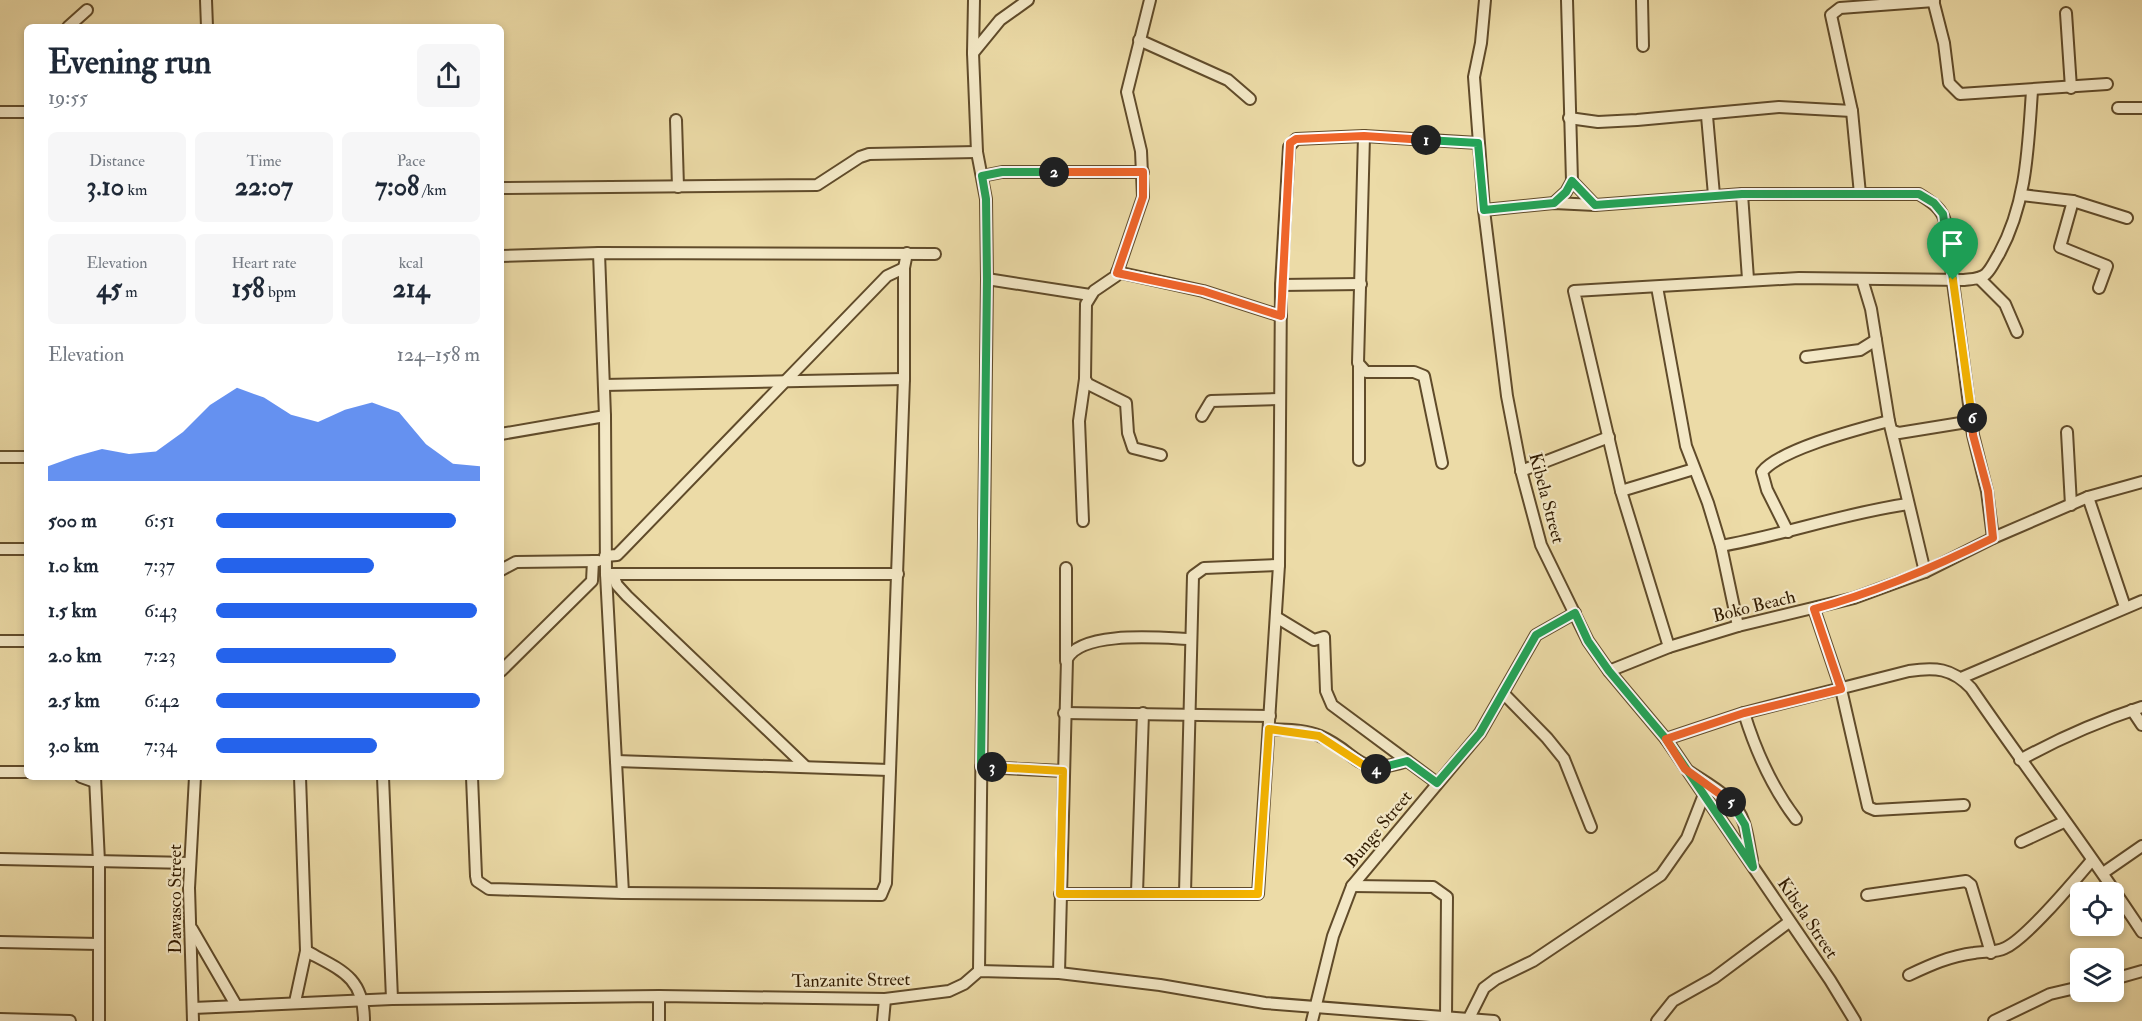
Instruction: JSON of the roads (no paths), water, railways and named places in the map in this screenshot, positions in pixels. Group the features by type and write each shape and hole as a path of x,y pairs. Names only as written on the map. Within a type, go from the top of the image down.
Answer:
{"street":[{"path":"206,0 207,24"},
{"path":"974,0 973,53 977,152 986,199 987,279 979,971 1059,973 1316,1008 1494,1021"},
{"path":"973,53 1000,20 1028,0"},
{"path":"1083,521 1079,421 1085,379 1086,304 1090,295 1117,273 1143,197 1143,172 1128,92 1150,0"},
{"name":"Kibela Street","path":"1485,0 1482,43 1474,78 1484,210 1507,396 1521,471 1541,545 1588,641 1609,671 1666,739 1855,1021"},
{"path":"1554,203 1566,192 1572,181 1567,0"},
{"path":"1642,0 1643,46"},
{"path":"1860,194 1852,111 1831,18 1832,12 1840,9 1933,1 1944,43 1950,83 1954,90 1968,96 2107,84"},
{"path":"71,24 87,10"},
{"path":"2066,13 2071,88"},
{"path":"1139,40 1228,80 1250,99"},
{"path":"1669,647 1621,491 1574,291 1748,279 1953,280 1979,278 1991,267 2006,241 2022,195 2028,159 2032,91"},
{"path":"1569,118 1598,122 1707,116 1742,109 1779,107 1797,110 1852,111"},
{"path":"2118,108 2142,108"},
{"path":"0,112 24,112"},
{"path":"1707,116 1714,195"},
{"path":"676,120 678,187"},
{"path":"1359,460 1364,136"},
{"path":"1060,894 1258,894 1279,565 1281,285 1290,143 1296,139 1364,136 1478,143"},
{"path":"504,189 817,185 825,182 860,157 869,154 977,152"},
{"path":"982,176 1002,172 1143,172"},
{"path":"1572,181 1595,205"},
{"path":"1742,194 1748,279"},
{"path":"1484,210 1554,203 1595,205 1714,195 1919,194 1939,208 1945,221 1973,421 1973,435 1988,491 1993,538"},
{"path":"2022,195 2073,201 2127,218"},
{"path":"2073,201 2060,247 2107,266 2099,288"},
{"path":"599,253 605,416 606,559 609,575 623,893"},
{"path":"504,256 599,253 935,254"},
{"path":"472,780 476,876 482,886 489,889 623,893 881,895 886,883 904,379 904,268 907,253"},
{"path":"504,568 516,562 593,561 617,555 887,276 904,268"},
{"path":"1117,273 1203,291 1281,316"},
{"path":"1979,278 2005,304 2017,332"},
{"path":"987,279 1090,295"},
{"path":"1862,279 1876,340 1891,426 1925,572"},
{"path":"1281,285 1361,284"},
{"path":"1657,287 1678,411 1694,469 1721,546 1738,626"},
{"path":"1806,357 1860,350 1876,340"},
{"path":"1359,367 1366,372 1414,372 1424,376 1442,463"},
{"path":"604,385 904,379"},
{"path":"1085,379 1088,384 1126,403 1128,433 1133,448 1161,456"},
{"path":"1202,416 1208,403 1216,400 1280,399"},
{"path":"504,433 605,416"},
{"path":"1891,426 1899,433 1973,421"},
{"path":"1788,532 1767,490 1762,472 1768,464 1815,444 1891,426"},
{"path":"2067,432 2071,505"},
{"path":"1521,471 1609,437"},
{"path":"0,457 24,457"},
{"path":"1621,491 1694,469"},
{"name":"Boko Beach","path":"1609,671 1669,647 1738,626 1854,598 1925,572 1993,538 2088,498 2142,482"},
{"path":"2088,498 2125,607"},
{"path":"1721,546 1788,532 1863,511 1908,504"},
{"path":"0,549 24,549"},
{"path":"504,668 592,581 593,561"},
{"path":"1185,893 1193,576 1204,568 1279,565"},
{"path":"1059,973 1066,568"},
{"path":"609,575 898,574"},
{"path":"609,575 627,596 805,766"},
{"path":"1961,678 2142,601"},
{"path":"1814,609 1841,689 1867,803 1872,809 1964,805"},
{"name":"Bunge Street","path":"1316,1008 1334,936 1352,886 1480,733 1536,635 1575,613"},
{"path":"1276,617 1314,640 1324,637 1326,691 1332,705 1437,783"},
{"path":"1066,665 1074,650 1099,641 1190,639"},
{"path":"0,641 24,641"},
{"path":"1666,739 1744,713 1909,671 1935,667 1961,678 2103,873 2142,932"},
{"path":"1504,694 1564,759 1592,827"},
{"path":"2020,760 2059,738 2137,709 2142,725"},
{"path":"1064,713 1191,713 1270,716"},
{"path":"1137,893 1143,713"},
{"path":"1744,713 1756,755 1796,819"},
{"path":"1269,729 1319,736 1362,764 1374,769 1407,761"},
{"path":"616,761 889,770"},
{"path":"981,767 1063,771"},
{"path":"1685,769 1719,791 1734,805 1745,825 1753,867"},
{"path":"0,772 24,772"},
{"path":"95,780 99,861 99,1021"},
{"name":"Dawasco Street","path":"193,1021 190,863 195,780"},
{"path":"295,1002 306,951 300,780"},
{"path":"383,780 392,999"},
{"path":"1469,1018 1484,988 1496,979 1533,961 1661,875 1687,838 1703,796"},
{"path":"2021,842 2064,822"},
{"path":"2103,873 2142,846"},
{"path":"0,859 190,863"},
{"path":"1909,975 1944,959 1974,952 1991,953 2005,948 2024,934 2092,860"},
{"path":"1867,895 1966,881 1971,885 1991,953"},
{"path":"1352,886 1433,887 1447,897 1446,1017"},
{"path":"1657,1021 1673,1001 1714,978 1789,922"},
{"path":"190,926 236,1005"},
{"path":"0,942 99,944"},
{"path":"306,951 347,976 359,989 364,1000 364,1021"},
{"name":"Tanzanite Street","path":"193,1008 392,999 659,996 885,999 949,991 964,984 979,971"},
{"path":"2124,976 2142,971"},
{"path":"1994,1021 2033,1001 2070,990"},
{"path":"659,996 659,1021"},
{"path":"883,1021 885,999"},
{"path":"1312,1021 1316,1008"},
{"path":"3,1020 70,1021"}]}
